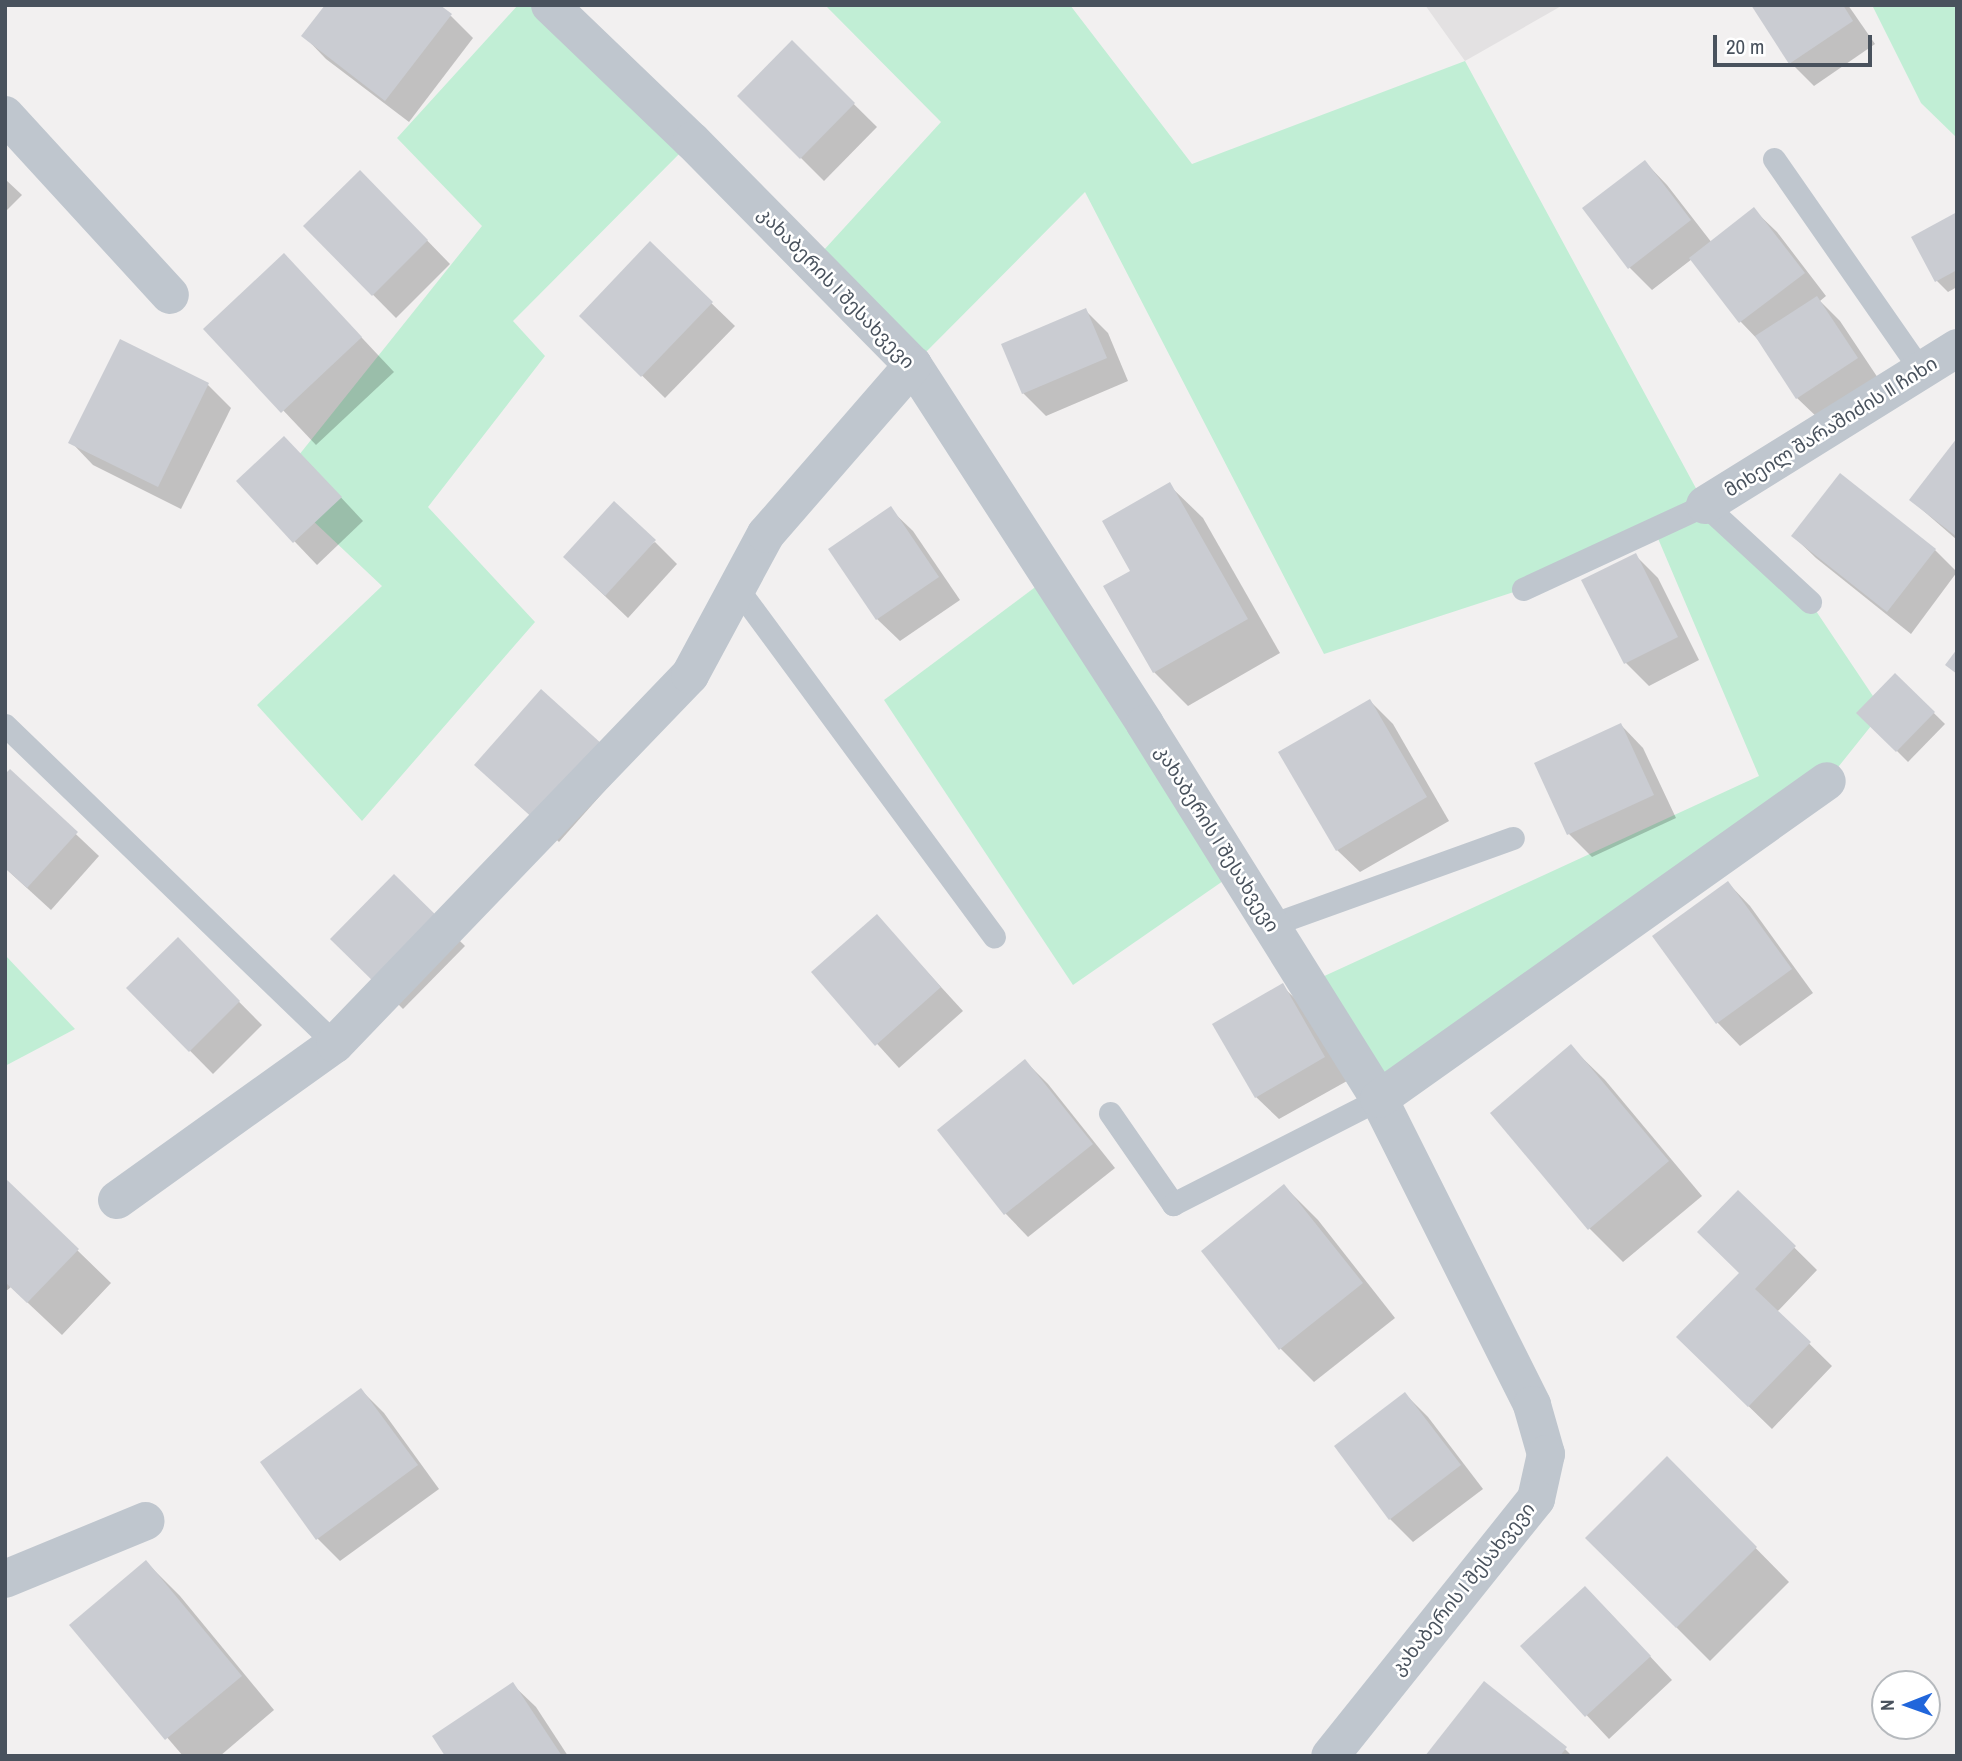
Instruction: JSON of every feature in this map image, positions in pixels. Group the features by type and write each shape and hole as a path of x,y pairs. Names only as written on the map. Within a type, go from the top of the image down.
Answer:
{"street":[{"name":"კახაბერის I შესახვევი","path":"550,5 692,141 913,365 1379,1099 1532,1405 1546,1454 1536,1499 1330,1756"},
{"path":"5,115 170,295"},
{"name":"მიხეილ შარაშიძის II ჩიხი","path":"1704,505 1957,348"},
{"path":"117,1200 335,1044 690,675 766,534 913,365"},
{"path":"1379,1099 1828,780"},
{"path":"5,1579 145,1521"}],"lane":[{"path":"1774,159 1922,372"},
{"path":"1523,589 1704,505 1810,601"},
{"path":"737,589 994,937"},
{"path":"5,725 335,1044"},
{"path":"1271,925 1513,838"},
{"path":"1110,1113 1174,1204 1379,1099"}],"shaded area":[{"path":"1425,5 1563,5 1465,61"}],"green space":[{"path":"518,5 550,5 692,141 513,321 545,356 428,507 535,622 362,821 257,705 382,586 275,485 482,226 397,138"},
{"path":"825,5 1070,5 1192,164 1465,61 1705,505 1810,602 1883,711 1827,781 1379,1099 1307,984 1759,776 1654,529 1523,589 1324,654 1085,192 913,365 812,263 941,122"},
{"path":"1872,5 1957,5 1957,138 1921,103"},
{"path":"1050,576 1236,872 1073,985 884,700"},
{"path":"5,955 75,1029 5,1066"}],"building":[{"path":"325,5 440,5 452,14 385,101 301,36"},
{"path":"1751,5 1843,5 1853,21 1789,64"},
{"path":"792,40 855,103 800,159 737,96"},
{"path":"1645,160 1691,220 1628,269 1582,208"},
{"path":"360,170 428,240 372,296 303,226"},
{"path":"1754,207 1805,273 1739,323 1689,258"},
{"path":"1957,212 1957,270 1935,282 1911,237"},
{"path":"650,241 713,302 641,377 579,316"},
{"path":"284,253 362,337 281,413 203,329"},
{"path":"1817,296 1858,358 1796,399 1755,336"},
{"path":"1086,308 1107,358 1022,394 1001,344"},
{"path":"120,339 209,383 158,487 68,443"},
{"path":"284,436 342,497 293,543 236,481"},
{"path":"1957,438 1957,537 1909,500"},
{"path":"1840,473 1936,549 1887,612 1791,536"},
{"path":"1170,482 1248,619 1153,673 1103,586 1130,571 1102,521"},
{"path":"614,501 656,540 605,596 563,557"},
{"path":"891,506 939,577 876,620 828,549"},
{"path":"1636,553 1678,637 1624,664 1581,580"},
{"path":"1957,649 1957,674 1945,665"},
{"path":"1895,673 1935,712 1896,752 1856,713"},
{"path":"541,689 603,745 535,820 474,765"},
{"path":"1370,699 1427,797 1336,851 1278,752"},
{"path":"1621,723 1654,795 1567,835 1534,763"},
{"path":"10,769 78,832 27,888 5,868 5,774"},
{"path":"394,874 444,923 379,987 330,939"},
{"path":"1728,881 1792,969 1716,1024 1652,936"},
{"path":"877,914 941,987 875,1046 811,972"},
{"path":"178,937 240,1001 189,1052 126,988"},
{"path":"1283,983 1325,1057 1255,1098 1212,1024"},
{"path":"1571,1044 1669,1161 1588,1230 1490,1113"},
{"path":"1025,1059 1093,1144 1004,1215 937,1130"},
{"path":"5,1178 79,1249 27,1303 5,1282"},
{"path":"1284,1184 1363,1283 1279,1350 1201,1251"},
{"path":"1738,1190 1796,1246 1755,1289 1811,1342 1748,1407 1676,1337 1739,1273 1697,1232"},
{"path":"361,1388 418,1465 316,1540 260,1462"},
{"path":"1405,1392 1461,1465 1389,1520 1334,1446"},
{"path":"1667,1456 1757,1547 1676,1628 1585,1538"},
{"path":"146,1560 242,1676 165,1740 69,1625"},
{"path":"1585,1586 1651,1656 1585,1717 1520,1646"},
{"path":"1484,1681 1567,1747 1560,1756 1425,1756"},
{"path":"513,1682 562,1756 445,1756 432,1736"}]}
